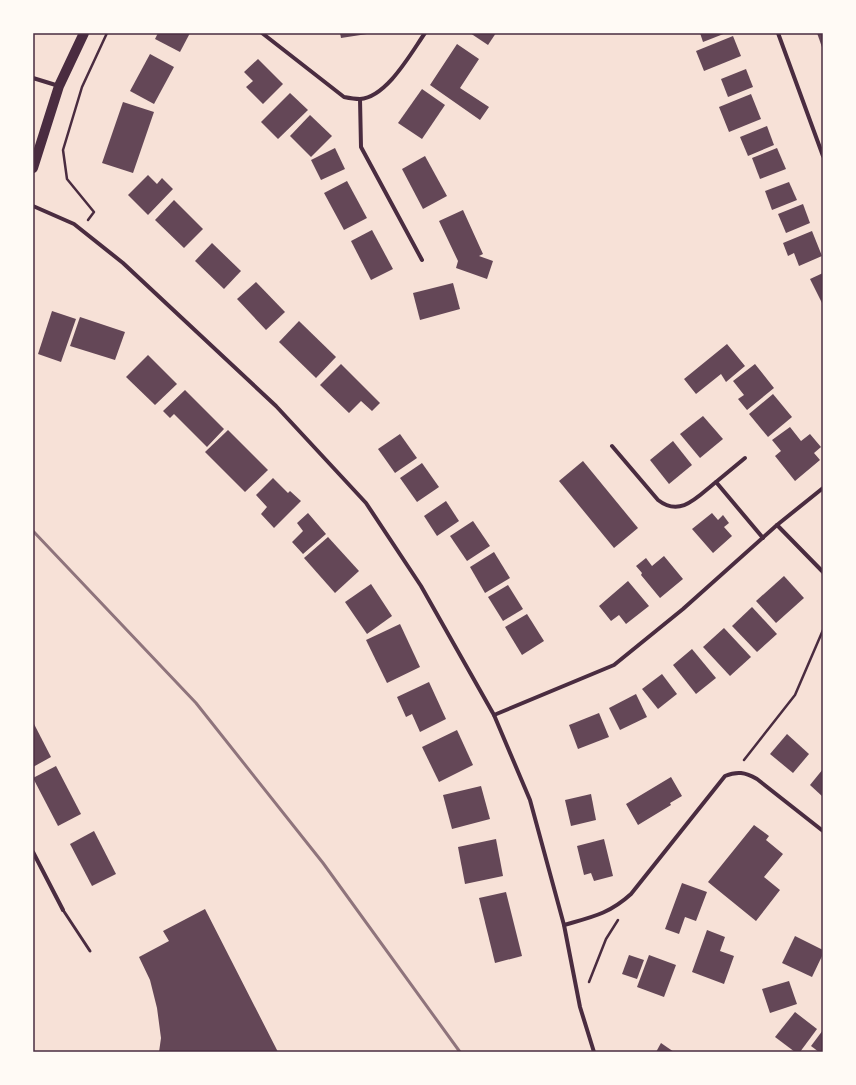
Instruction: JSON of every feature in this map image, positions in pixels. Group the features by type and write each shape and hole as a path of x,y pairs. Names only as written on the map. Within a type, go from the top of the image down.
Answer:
{"main road":[{"path":"33,168 59,86 84,33"}],"street":[{"path":"262,33 344,97 360,99 376,93 388,84 425,33"},
{"path":"778,33 823,156"},
{"path":"33,78 59,86"},
{"path":"360,99 361,147 422,260"},
{"path":"33,206 74,224 123,263 276,406 366,503 420,586 494,715 530,800 564,925 580,1007 594,1052"},
{"path":"612,446 658,500 671,508 680,507 689,503 745,458"},
{"path":"716,482 763,538"},
{"path":"494,715 614,665 683,608 777,524 823,488"},
{"path":"777,524 823,572"},
{"path":"564,925 602,914 617,907 631,894 725,776 735,772 746,773 757,779 823,831"},
{"path":"33,852 63,910"}],"lane":[{"path":"63,910 90,951"}],"path":[{"path":"81,230 94,212 67,179 63,150 82,87 107,33"},
{"path":"735,772 794,695 823,630"},
{"path":"580,1007 606,939 620,918"}],"building":[{"path":"158,33 190,33 180,52 155,39"},
{"path":"340,33 367,33 367,34 341,38"},
{"path":"470,33 496,33 488,45"},
{"path":"700,33 726,33 703,42"},
{"path":"817,33 823,33 823,50"},
{"path":"733,36 741,56 704,71 696,51"},
{"path":"457,44 479,59 460,88 489,107 480,120 430,85"},
{"path":"150,54 174,67 154,104 130,91"},
{"path":"258,59 283,84 263,104 246,87 253,81 244,72"},
{"path":"746,69 753,87 728,97 721,79"},
{"path":"422,89 445,105 422,139 398,123"},
{"path":"290,93 308,110 278,139 261,122"},
{"path":"751,94 761,119 729,132 719,107"},
{"path":"123,102 154,112 133,173 102,163"},
{"path":"310,115 332,136 311,157 290,136"},
{"path":"767,126 774,145 748,156 740,137"},
{"path":"335,148 345,169 321,180 311,160"},
{"path":"777,148 786,169 760,179 752,158"},
{"path":"425,156 447,196 423,209 402,169"},
{"path":"148,175 157,184 162,178 173,189 148,215 128,195"},
{"path":"347,181 367,218 344,230 324,193"},
{"path":"789,182 797,200 772,210 765,191"},
{"path":"174,200 203,229 184,248 155,220"},
{"path":"803,204 810,223 786,233 778,214"},
{"path":"463,210 483,254 479,256 493,261 487,279 456,268 458,261 439,221"},
{"path":"372,230 393,269 371,280 351,241"},
{"path":"812,231 822,256 799,266 794,253 788,256 783,243"},
{"path":"212,243 241,271 224,289 195,261"},
{"path":"823,273 823,305 810,279"},
{"path":"256,282 285,312 266,330 237,299"},
{"path":"453,283 460,309 420,320 413,293"},
{"path":"52,311 76,319 61,362 38,354"},
{"path":"80,317 125,332 115,360 70,346"},
{"path":"299,321 336,357 316,378 279,342"},
{"path":"727,344 745,366 726,382 721,374 696,394 684,379"},
{"path":"148,355 177,384 155,405 126,377"},
{"path":"341,364 380,403 372,411 361,401 349,413 320,385"},
{"path":"755,364 774,388 747,410 738,399 744,395 733,381"},
{"path":"185,390 224,429 207,447 174,414 170,418 163,411"},
{"path":"773,394 792,417 768,437 749,414"},
{"path":"703,416 723,439 700,458 680,434"},
{"path":"790,427 801,441 810,434 821,447 814,453 820,460 795,481 775,456 781,451 772,440"},
{"path":"228,430 268,470 245,492 205,452"},
{"path":"400,434 417,458 395,473 378,449"},
{"path":"673,441 692,465 669,484 650,460"},
{"path":"583,461 638,528 614,548 559,481"},
{"path":"422,463 439,487 417,502 400,478"},
{"path":"273,478 288,493 290,491 301,501 274,528 261,514 267,507 256,495"},
{"path":"446,501 459,521 437,536 424,516"},
{"path":"308,513 326,534 303,554 292,542 303,531 297,523"},
{"path":"712,513 718,520 723,515 729,523 724,527 732,536 713,553 692,529"},
{"path":"473,521 490,546 467,561 450,536"},
{"path":"328,537 359,571 335,593 304,558"},
{"path":"494,552 510,578 485,593 470,567"},
{"path":"664,556 683,579 660,598 641,575 642,573 636,566 646,558 652,566"},
{"path":"784,576 804,598 776,623 756,601"},
{"path":"628,581 649,606 626,624 619,615 611,621 599,606"},
{"path":"371,584 392,616 367,634 345,602"},
{"path":"508,585 523,609 503,621 488,597"},
{"path":"752,607 777,634 757,652 732,626"},
{"path":"527,614 544,641 522,655 505,627"},
{"path":"400,624 420,667 387,683 366,640"},
{"path":"724,628 751,657 730,676 703,647"},
{"path":"692,649 716,678 696,694 673,665"},
{"path":"662,674 677,694 658,709 642,689"},
{"path":"429,682 446,719 420,732 412,714 406,717 397,697"},
{"path":"636,694 647,717 620,730 609,708"},
{"path":"599,713 609,737 578,749 569,725"},
{"path":"33,722 51,757 33,767"},
{"path":"457,730 473,765 439,782 422,747"},
{"path":"787,734 809,754 793,773 770,754"},
{"path":"56,766 81,814 58,826 33,778"},
{"path":"823,769 823,797 810,785"},
{"path":"671,777 682,796 670,803 671,805 638,825 626,804"},
{"path":"481,786 490,819 452,829 443,795"},
{"path":"591,794 596,820 571,826 565,800"},
{"path":"754,825 769,836 766,840 783,854 764,877 780,890 756,921 708,882"},
{"path":"94,831 116,874 92,886 70,844"},
{"path":"496,839 503,876 465,884 458,847"},
{"path":"604,839 613,876 594,881 591,873 584,875 577,846"},
{"path":"682,883 707,892 696,921 685,917 679,934 665,929"},
{"path":"506,892 522,956 495,963 479,898"},
{"path":"205,909 278,1052 159,1052 161,1038 157,1008 150,980 139,957 169,941 163,931"},
{"path":"707,930 725,937 720,951 734,956 724,984 692,972"},
{"path":"795,936 823,950 823,954 812,977 782,963"},
{"path":"629,955 644,960 637,979 622,974"},
{"path":"649,955 676,965 664,997 637,987"},
{"path":"789,981 797,1004 770,1013 762,989"},
{"path":"795,1012 817,1029 800,1052 795,1052 775,1037"},
{"path":"823,1030 823,1052 819,1052 811,1046"},
{"path":"661,1043 674,1052 656,1052"}],"railway":[{"path":"33,531 196,703 323,863 460,1052"}]}
